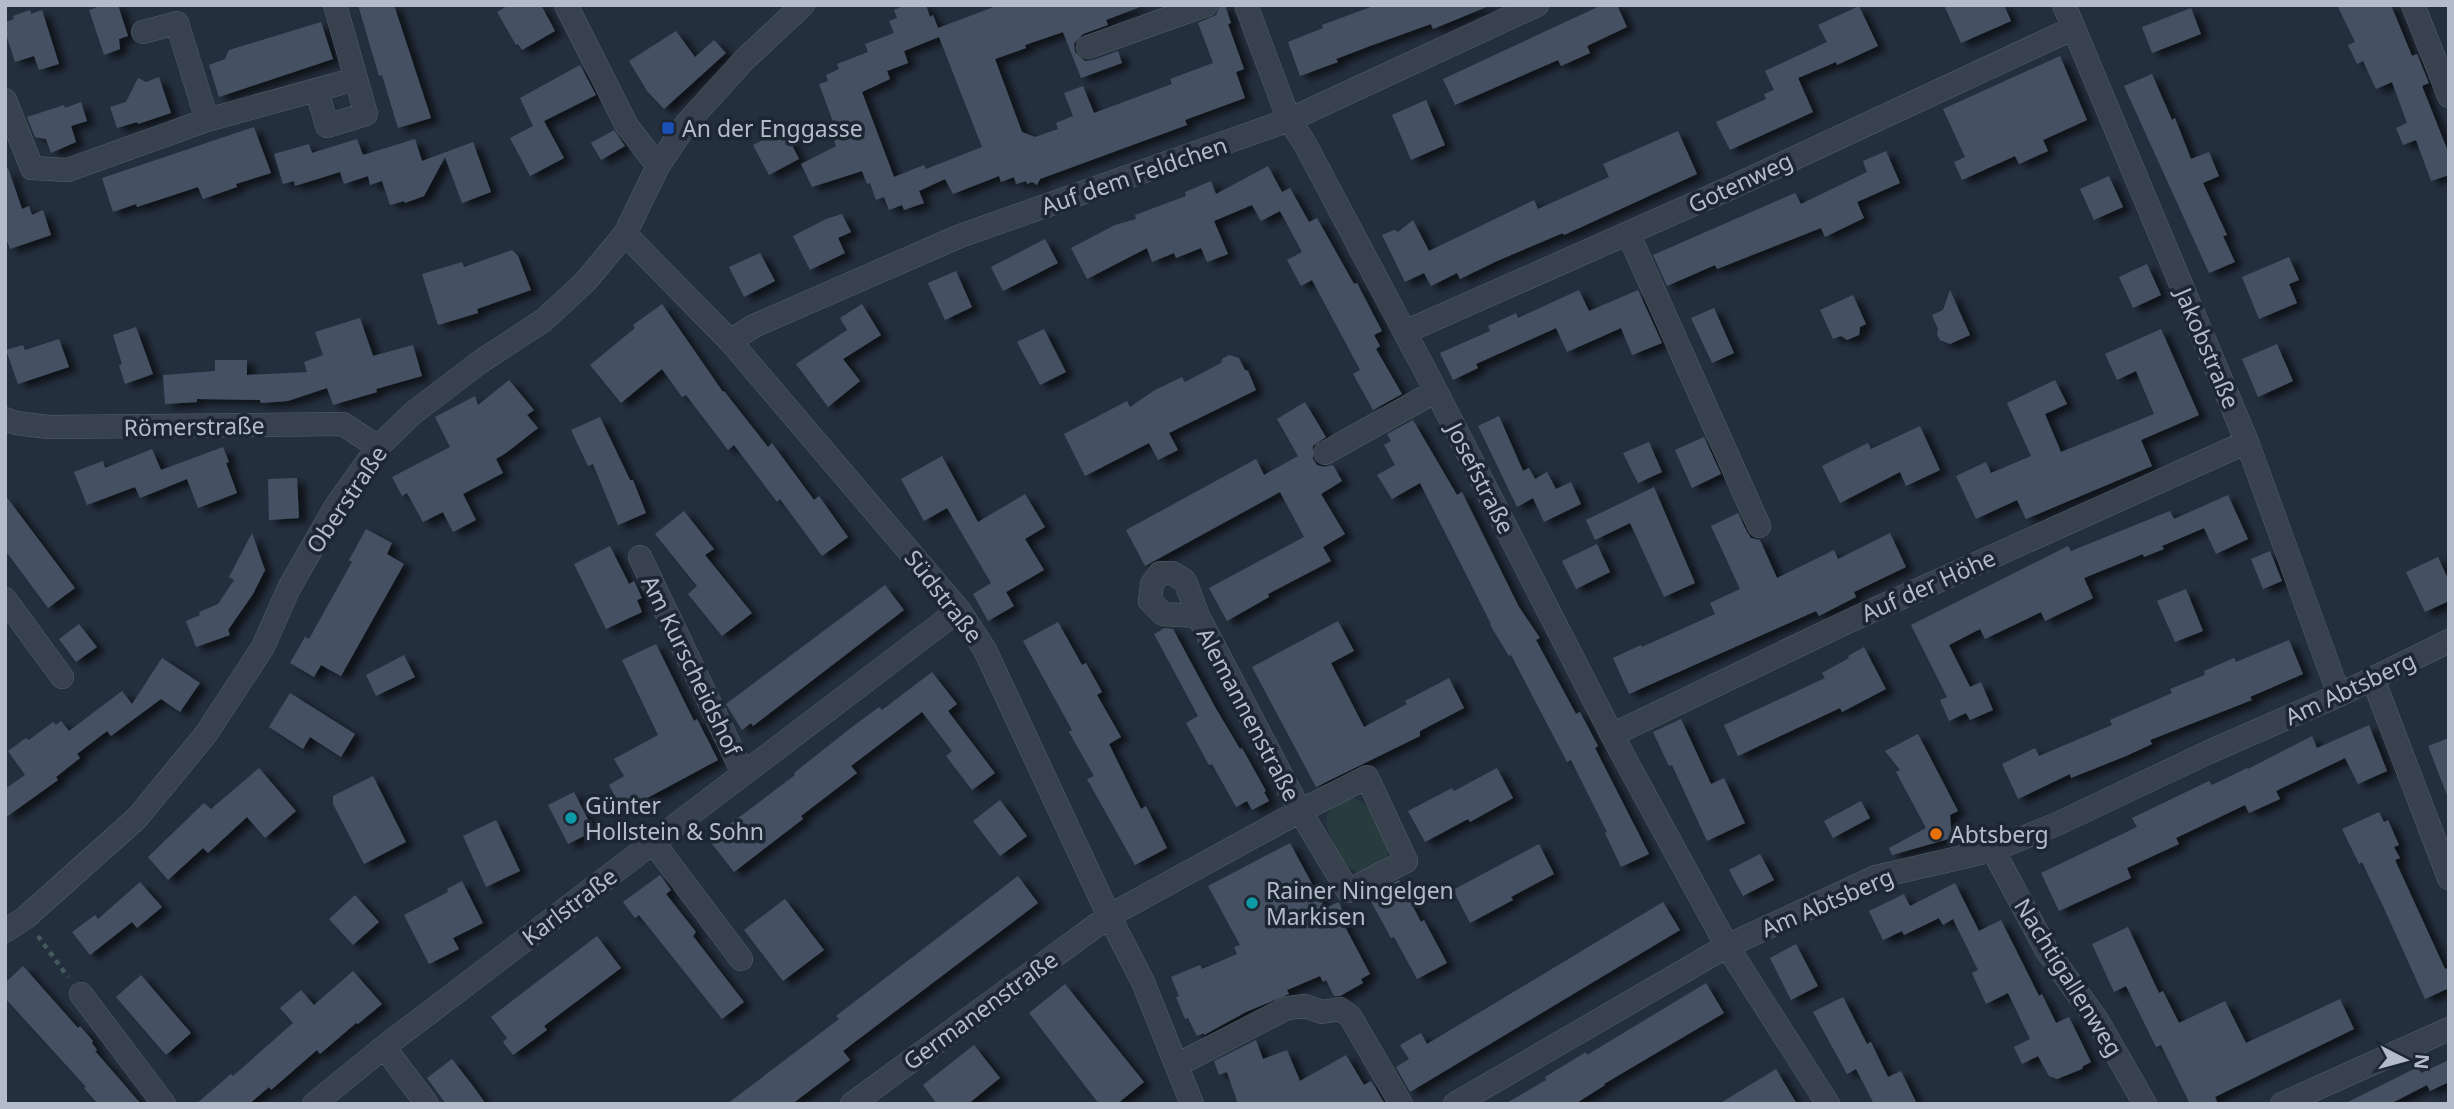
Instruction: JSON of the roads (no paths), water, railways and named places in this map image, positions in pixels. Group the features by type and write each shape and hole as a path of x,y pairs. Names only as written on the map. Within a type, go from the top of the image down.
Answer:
{"street":[{"path":"317,91 327,126 366,114 335,5"},
{"path":"566,5 627,126 658,166"},
{"name":"Oberstraße","path":"5,931 25,918 138,818 206,734 263,647 289,588 336,506 378,447 412,414 452,382 544,320 586,281 625,234 658,166 687,123 728,78 803,5"},
{"path":"1088,47 1206,5"},
{"name":"Josefstraße","path":"1246,5 1289,120 1304,142 1436,390 1612,735 1727,946 1828,1104"},
{"name":"Auf dem Feldchen","path":"730,341 754,326 960,236 1289,120 1537,5"},
{"name":"Jakobstraße","path":"2064,5 2247,442 2339,695"},
{"path":"2413,5 2449,96"},
{"path":"144,32 177,23 207,120"},
{"name":"Gotenweg","path":"1405,332 1628,233 2074,28"},
{"path":"5,100 32,168 68,170 207,120 356,79"},
{"path":"1628,233 1759,526"},
{"name":"Südstraße","path":"625,234 730,341 959,610 985,650 1109,916 1143,982 1192,1104"},
{"path":"1325,453 1436,390"},
{"name":"Römerstraße","path":"5,419 48,427 343,424 378,447"},
{"name":"Auf der Höhe","path":"1612,735 1847,622 2247,442"},
{"name":"Am Kurscheidshof","path":"640,557 743,773"},
{"path":"5,599 62,677"},
{"name":"Karlstraße","path":"314,1104 384,1047 959,610"},
{"name":"Alemannenstraße","path":"1109,916 1300,811 1367,777 1406,861 1348,891 1300,811 1198,616"},
{"name":"Am Abtsberg","path":"1455,1104 1727,946 1875,877 1993,850 2057,824 2209,752 2339,695 2449,641"},
{"path":"2373,679 2449,878"},
{"path":"653,842 741,959"},
{"name":"Nachtigallenweg","path":"1993,850 2047,951 2097,1020 2146,1104"},
{"name":"Germanenstraße","path":"852,1104 1109,916"},
{"path":"80,994 164,1104"},
{"path":"1177,1065 1287,1008 1305,1006 1322,1012 1340,1009 1350,1016 1401,1104"},
{"path":"2282,1104 2449,1029"},
{"path":"384,1047 427,1104"}],"place":[{"name":"An der Enggasse","path":"668,128"},
{"name":"Günter Hollstein & Sohn","path":"571,818"},
{"name":"Abtsberg","path":"1936,834"},
{"name":"Rainer Ningelgen Markisen","path":"1252,903"}]}
